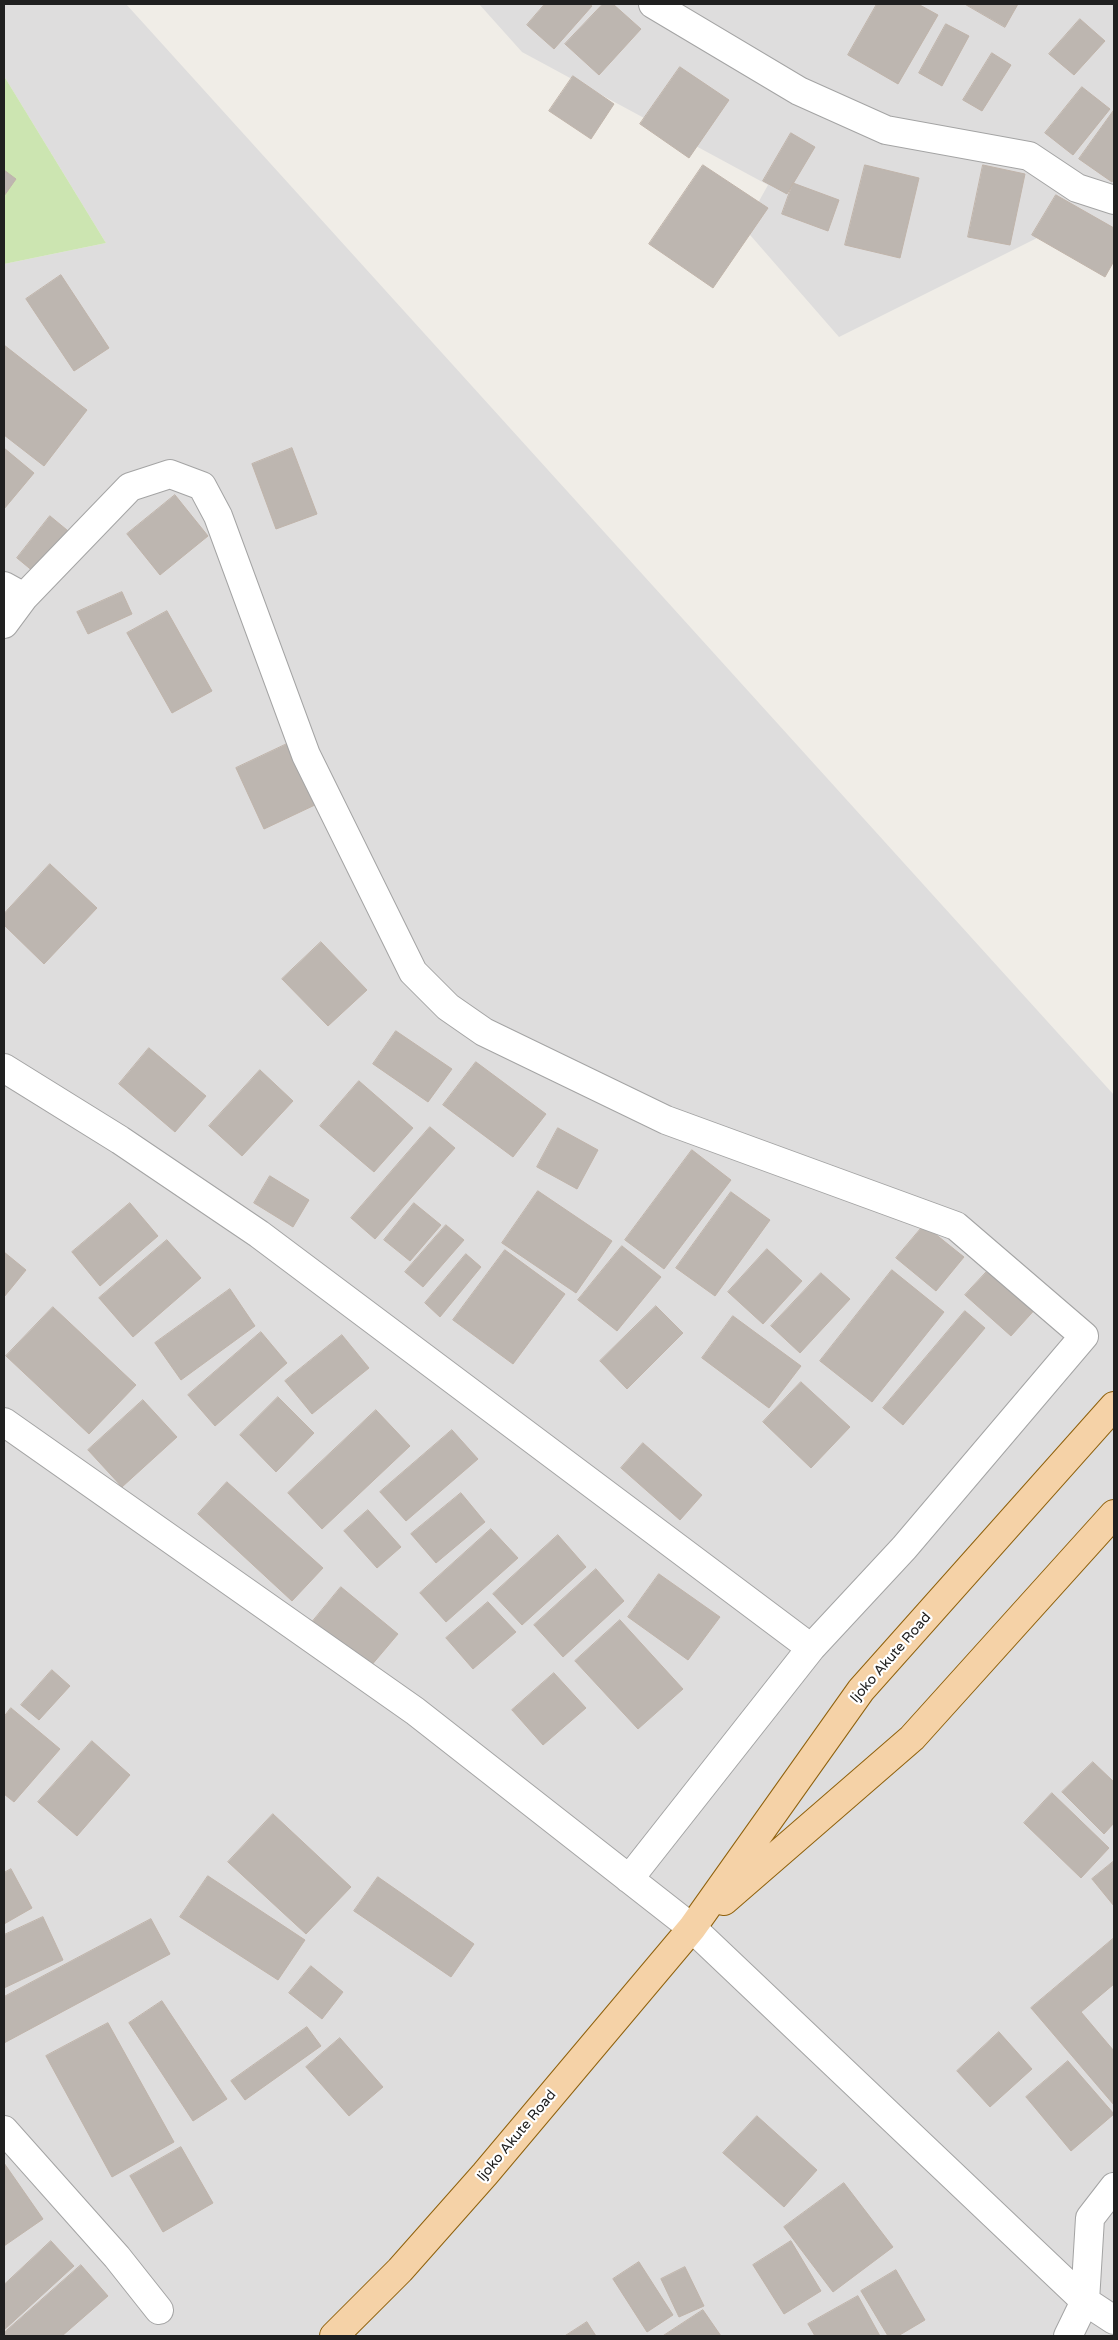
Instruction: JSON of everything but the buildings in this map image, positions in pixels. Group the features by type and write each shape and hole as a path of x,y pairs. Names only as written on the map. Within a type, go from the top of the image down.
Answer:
{"main road":[{"name":"Ijoko Akute Road","path":"334,2336 400,2270 485,2174 692,1928 861,1690 1114,1406"},
{"name":"Ijoko Akute Road","path":"692,1928 912,1738 1114,1514"}],"street":[{"path":"653,4 799,91 886,130 1029,156 1077,188 1114,200"},
{"path":"4,624 14,591 130,487 170,474 202,486 218,516 306,754 413,972 448,1007 484,1032 666,1120 956,1226 1084,1336 904,1548 811,1648 629,1879"},
{"path":"4,1068 120,1140 259,1234 811,1648"},
{"path":"4,1422 415,1711 692,1928 1085,2301 1114,2320"},
{"path":"4,2130 117,2256 159,2310"},
{"path":"1068,2336 1085,2301 1090,2218 1114,2187"}],"shaded area":[{"path":"4,4 126,4 1114,1095 1114,2336 4,2336 4,264 106,243 4,76"},
{"path":"479,4 1114,4 1114,241 1055,229 839,337 744,228 768,185 522,52"}],"green space":[{"path":"4,76 106,243 4,264"}]}
